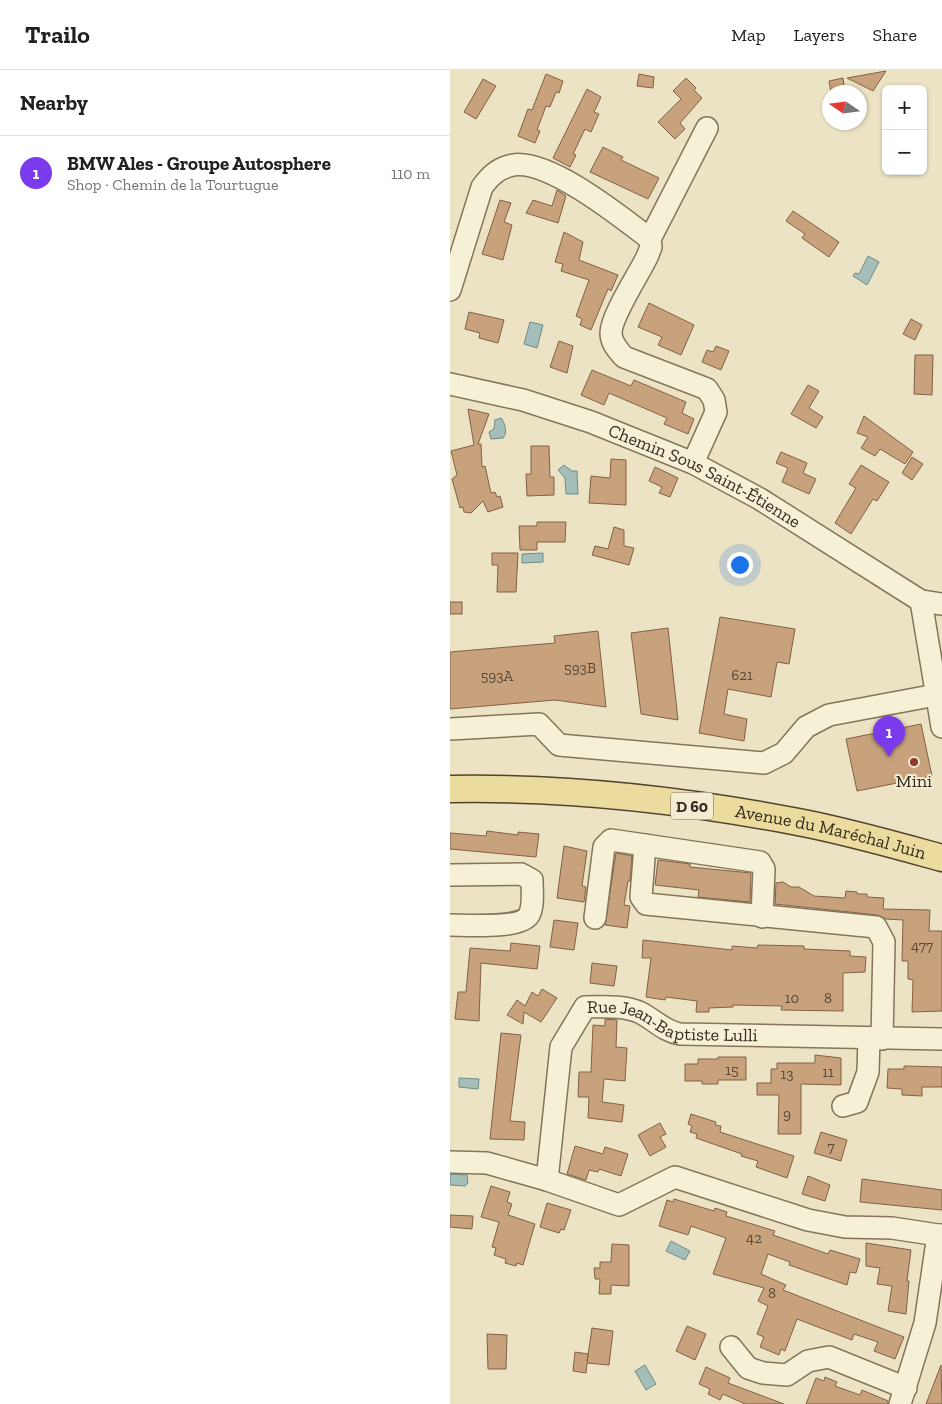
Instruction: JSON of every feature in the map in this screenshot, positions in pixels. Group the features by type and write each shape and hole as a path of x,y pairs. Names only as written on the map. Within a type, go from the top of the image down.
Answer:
{"main road":[{"name":"Avenue du Maréchal Juin","path":"450,789 494,788 647,799 799,822 939,855"}],"street":[{"path":"693,463 716,412 714,400 707,389 624,357 614,346 611,333 616,317 647,258 651,247 650,239 707,128"},
{"path":"450,290 482,187 491,175 514,165 530,167 576,186 650,239"},
{"name":"Chemin Sous Saint-Étienne","path":"450,384 523,400 582,419 693,463 760,499 932,602"},
{"path":"932,602 936,694 942,727"},
{"path":"450,729 539,724 559,745 764,763 784,753 806,727 829,715 936,694"},
{"path":"595,918 607,842 611,840 760,862 764,870 762,917"},
{"path":"645,845 641,897 646,904 876,927 884,942 875,1038 868,1072 856,1102 843,1106"},
{"path":"450,875 521,874 532,880 530,914 523,921 510,924 450,925"},
{"name":"Rue Jean-Baptiste Lulli","path":"547,1180 561,1047 585,1007 626,1008 640,1013 669,1032 680,1034 942,1039"},
{"path":"450,1162 487,1164 547,1180 619,1205 675,1177 808,1220 845,1227 892,1228 940,1235 925,1323 903,1396 829,1357 808,1361 787,1375 763,1373 748,1368 731,1347"}],"water":[{"path":"868,256 879,262 867,285 853,276 855,273 859,274"},
{"path":"530,322 543,325 537,348 524,344"},
{"path":"501,418 504,422 505,436 503,438 491,439 489,432 494,429 495,420"},
{"path":"564,465 572,471 577,471 578,494 566,494 565,478 558,470"},
{"path":"543,553 543,562 522,563 522,554"},
{"path":"459,1078 479,1079 478,1089 459,1087"},
{"path":"450,1174 467,1175 468,1183 465,1186 450,1185"},
{"path":"671,1241 690,1251 685,1260 666,1251"},
{"path":"645,1365 656,1384 646,1390 635,1371"}],"building":[{"path":"886,71 873,91 867,88 867,85 861,85 847,78"},
{"path":"546,74 563,81 559,93 556,92 550,107 546,106 537,130 540,131 535,143 518,136 528,109 532,110"},
{"path":"639,74 654,77 653,88 637,86"},
{"path":"686,78 696,88 694,90 702,98 680,123 685,129 675,139 658,122 681,99 673,91"},
{"path":"843,78 844,85 830,85 829,81"},
{"path":"483,79 496,86 476,119 464,112"},
{"path":"587,89 601,97 594,112 599,114 591,132 585,129 573,154 576,155 570,167 553,158"},
{"path":"603,147 623,157 621,160 659,178 648,199 590,172"},
{"path":"557,190 566,196 558,223 526,213 533,200 552,206"},
{"path":"500,200 511,203 504,222 512,225 503,260 482,254"},
{"path":"793,211 839,242 829,257 802,238 805,234 786,221"},
{"path":"564,232 583,242 579,260 618,275 611,291 608,289 591,330 580,325 582,319 576,316 589,280 561,271 563,264 555,262"},
{"path":"649,303 694,325 681,355 658,345 662,337 638,327"},
{"path":"469,312 504,320 498,343 479,338 480,333 465,329"},
{"path":"911,319 922,325 915,340 903,334"},
{"path":"559,341 573,346 567,373 550,367"},
{"path":"716,346 729,351 721,370 702,362 707,350 713,352"},
{"path":"915,355 933,355 932,395 914,394"},
{"path":"592,370 631,386 634,380 686,402 682,413 694,419 688,434 664,424 667,418 609,393 604,405 581,395"},
{"path":"808,385 819,391 809,408 823,417 816,428 791,414"},
{"path":"468,409 489,414 478,444 481,444 482,467 485,466 491,493 495,492 497,497 500,496 503,507 488,512 483,501 471,513 464,512 463,507 460,508 452,479 457,475 451,451 474,445"},
{"path":"864,416 913,452 905,464 880,449 875,456 861,448 868,437 857,433"},
{"path":"531,446 549,446 550,477 554,477 554,495 527,496 526,474 531,474"},
{"path":"781,452 807,463 803,473 816,479 809,494 782,482 788,468 776,463"},
{"path":"912,457 923,464 912,480 902,473"},
{"path":"611,459 626,460 626,505 589,503 591,476 610,478"},
{"path":"861,465 889,482 877,501 873,499 851,534 835,523 856,488 849,484"},
{"path":"655,467 678,478 670,497 659,493 662,487 649,481"},
{"path":"537,522 566,522 565,542 537,542 537,550 520,550 519,526 537,526"},
{"path":"614,527 624,530 624,546 634,548 629,565 592,555 595,546 608,549"},
{"path":"492,553 518,553 516,592 497,592 498,565 492,565"},
{"path":"450,602 462,602 462,614 450,614"},
{"path":"720,617 795,629 789,664 777,662 771,697 728,689 724,714 747,719 744,741 699,733"},
{"path":"668,628 678,720 641,714 631,633"},
{"path":"598,631 606,707 555,700 450,709 450,652 555,643 554,636"},
{"path":"921,724 932,776 857,791 846,739"},
{"path":"487,831 518,835 518,832 539,834 536,857 450,849 450,833 486,836"},
{"path":"564,846 587,851 582,886 586,887 584,902 557,898"},
{"path":"616,853 632,856 630,881 628,881 624,905 630,906 627,928 605,925"},
{"path":"658,860 690,864 690,867 751,873 750,902 698,897 699,890 655,885"},
{"path":"783,882 791,887 799,887 814,896 845,898 846,891 857,892 857,894 867,894 867,897 884,898 883,909 930,910 929,931 942,931 942,1011 912,1012 913,980 908,979 908,961 902,961 903,920 886,919 877,915 775,904 776,883"},
{"path":"554,920 578,923 574,950 550,947"},
{"path":"643,940 732,950 732,946 757,948 758,945 804,946 804,949 850,951 850,956 866,957 865,972 843,973 843,1011 781,1010 782,1006 733,1005 733,1007 709,1008 709,1012 696,1012 697,1001 666,997 665,1000 646,997 651,958 642,958"},
{"path":"511,943 540,946 537,969 481,963 479,1021 455,1019 458,992 466,992 470,948 510,951"},
{"path":"592,963 617,966 614,986 590,983"},
{"path":"542,989 557,998 541,1022 524,1012 523,1024 507,1015 517,1000 525,1006 532,992 538,996"},
{"path":"605,1019 617,1020 616,1047 627,1048 625,1081 604,1079 602,1102 624,1105 622,1122 588,1118 589,1097 578,1097 579,1072 591,1072 593,1025 605,1026"},
{"path":"501,1033 521,1035 510,1121 525,1122 524,1140 490,1139"},
{"path":"815,1055 841,1058 841,1085 801,1084 801,1134 778,1134 779,1095 757,1095 757,1083 771,1083 771,1069 777,1069 777,1063 815,1063"},
{"path":"718,1057 746,1057 746,1080 718,1080 718,1084 702,1084 702,1081 685,1081 685,1064 698,1064 698,1059 718,1059"},
{"path":"904,1066 942,1067 942,1087 922,1087 922,1096 902,1095 902,1089 887,1088 888,1069 904,1069"},
{"path":"691,1114 716,1122 715,1125 721,1126 720,1132 794,1156 787,1178 756,1167 758,1161 696,1138 697,1134 690,1132 692,1126 688,1124"},
{"path":"660,1123 666,1134 660,1137 666,1147 650,1156 638,1135"},
{"path":"821,1132 847,1140 841,1161 814,1153"},
{"path":"575,1146 603,1154 605,1147 628,1154 621,1176 599,1169 598,1172 589,1170 586,1180 567,1174"},
{"path":"808,1176 830,1185 825,1201 802,1194"},
{"path":"862,1179 942,1190 942,1210 860,1202"},
{"path":"491,1186 510,1192 507,1202 512,1204 508,1215 535,1224 523,1265 517,1263 516,1266 505,1263 506,1259 494,1255 496,1248 492,1247 499,1222 481,1217"},
{"path":"674,1199 714,1211 715,1208 727,1212 726,1216 775,1231 773,1235 828,1254 830,1250 860,1259 856,1273 850,1272 847,1285 789,1265 790,1262 768,1254 761,1274 786,1285 783,1290 904,1337 895,1359 874,1351 878,1342 854,1334 852,1340 797,1319 785,1351 781,1349 779,1355 760,1347 764,1337 757,1334 768,1306 758,1301 764,1288 713,1274 726,1238 691,1226 688,1235 659,1226 667,1200 673,1202"},
{"path":"547,1203 571,1210 564,1230 561,1229 559,1233 540,1227"},
{"path":"450,1215 473,1216 472,1229 450,1227"},
{"path":"866,1243 911,1250 907,1281 909,1281 906,1314 888,1311 892,1286 877,1284 880,1268 866,1266"},
{"path":"612,1244 629,1245 629,1286 611,1285 611,1294 599,1294 600,1279 595,1279 594,1268 600,1268 600,1262 611,1262"},
{"path":"687,1326 706,1334 695,1360 676,1351"},
{"path":"592,1328 613,1331 609,1365 587,1363 586,1373 573,1371 575,1352 588,1354 587,1362"},
{"path":"487,1334 507,1335 506,1369 488,1369"},
{"path":"941,1365 942,1404 926,1404"},
{"path":"706,1367 730,1378 728,1383 784,1404 745,1404 723,1394 720,1400 708,1394 710,1389 699,1384"},
{"path":"825,1377 837,1382 835,1386 860,1395 862,1390 888,1401 888,1404 806,1404 816,1378 824,1381"}],"place":[{"name":"BMW Ales - Groupe Autosphere","path":"889,757"},
{"name":"Mini","path":"914,762"}]}
